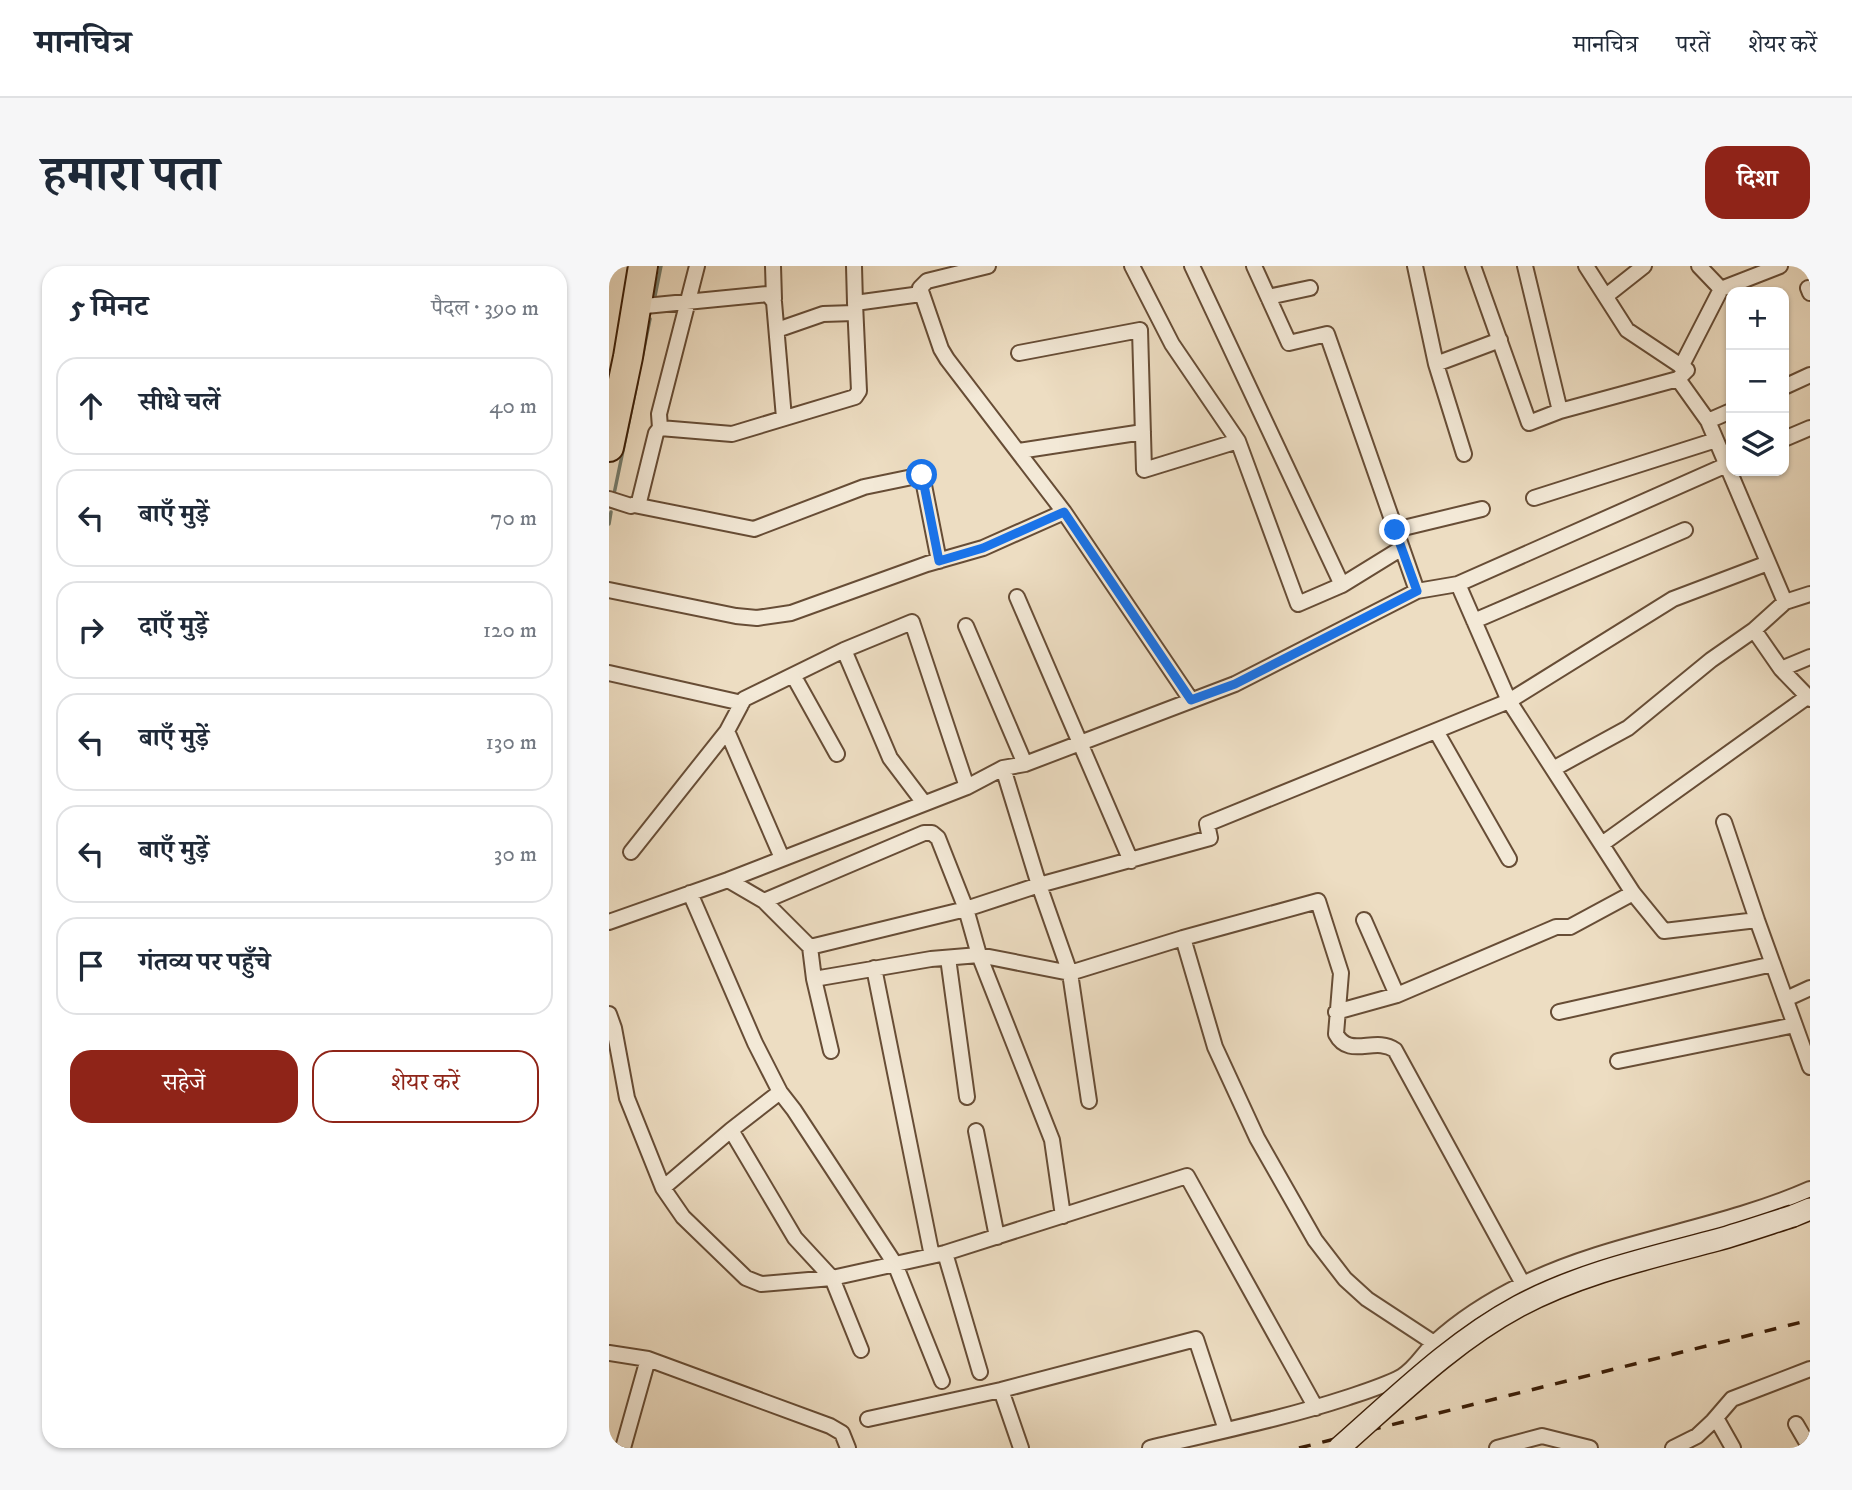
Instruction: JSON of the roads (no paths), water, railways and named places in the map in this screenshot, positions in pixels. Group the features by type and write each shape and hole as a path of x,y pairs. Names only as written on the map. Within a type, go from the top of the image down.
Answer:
{"highway":[{"path":"609,447 618,355 635,307 643,266"}],"main road":[{"path":"1339,1448 1448,1354 1520,1305 1581,1279 1628,1263 1802,1213"}],"street":[{"path":"634,505 639,502 656,433 660,428 659,414 697,266"},
{"path":"772,266 784,418"},
{"path":"660,428 732,434 851,399 857,394 854,266"},
{"path":"988,266 927,281 920,288 947,359 1064,512 1191,700"},
{"path":"1132,266 1172,344 1238,441 1298,604 1342,585 1402,548"},
{"path":"1192,266 1342,585"},
{"path":"1254,266 1289,343 1327,334 1417,591"},
{"path":"1415,266 1436,364 1464,454"},
{"path":"1473,266 1529,423 1680,373 1721,289 1780,266"},
{"path":"1525,266 1560,411"},
{"path":"1586,266 1627,330 1680,373 1726,458"},
{"path":"1606,296 1644,266"},
{"path":"1699,266 1721,289"},
{"path":"1268,297 1310,288"},
{"path":"635,307 768,294 773,299"},
{"path":"777,330 823,314 921,294"},
{"path":"1019,353 1140,330 1144,470 1238,441"},
{"path":"1436,364 1500,341"},
{"path":"1789,385 1810,375"},
{"path":"1708,421 1726,413"},
{"path":"1789,437 1810,428"},
{"path":"1019,451 1143,432"},
{"path":"1534,498 1716,440"},
{"path":"609,922 728,880 967,787 1003,768 1025,764 1235,684 1417,591 1458,584 1726,465"},
{"path":"609,499 754,528 840,495 922,475 939,561"},
{"path":"1734,476 1785,602"},
{"path":"1395,530 1482,509"},
{"path":"609,590 736,616 772,617 792,613 983,548 1064,512"},
{"path":"1474,621 1685,530"},
{"path":"810,947 966,909 1210,838 1207,824 1509,701 1673,599 1768,563"},
{"path":"1458,584 1509,701 1633,892 1664,931 1758,920"},
{"path":"1553,769 1628,728 1711,660 1754,630 1785,602 1810,594"},
{"path":"1017,597 1131,862"},
{"path":"631,852 727,731 744,699 844,650 912,622 967,787"},
{"path":"966,626 1025,764"},
{"path":"1602,844 1809,698 1781,669 1754,630"},
{"path":"844,650 890,758 924,803"},
{"path":"1781,669 1810,657"},
{"path":"609,673 742,703"},
{"path":"793,675 837,754"},
{"path":"727,731 782,858"},
{"path":"1436,731 1509,859"},
{"path":"1003,768 1039,886 1070,973 1089,1101"},
{"path":"1724,822 1810,1067"},
{"path":"764,901 924,833 932,833 943,845 979,955 1052,1140 1063,1216"},
{"path":"728,880 764,901 810,947 814,979 831,1051"},
{"path":"1336,1012 1397,995 1556,927 1570,927 1633,892"},
{"path":"690,893 755,1043 780,1093 794,1110 895,1264 942,1381"},
{"path":"814,979 931,959 979,955 1070,973 1183,937 1318,901 1341,973 1336,1012 1336,1034 1340,1042 1351,1048 1379,1044 1395,1050 1523,1284"},
{"path":"1364,919 1397,995"},
{"path":"1183,937 1215,1047 1257,1138 1315,1240 1345,1279 1367,1299 1434,1343"},
{"path":"948,958 967,1097"},
{"path":"1559,1012 1773,964"},
{"path":"874,968 938,1254 980,1372"},
{"path":"1786,999 1810,988"},
{"path":"609,1014 627,1098 663,1188 683,1217 746,1278 761,1284 832,1278 895,1264 997,1237 1187,1176 1316,1408"},
{"path":"1618,1061 1795,1025"},
{"path":"663,1188 731,1130 780,1093"},
{"path":"731,1130 795,1238 832,1278 861,1350"},
{"path":"975,1131 997,1237"},
{"path":"1150,1448 1316,1408 1401,1377 1434,1343 1471,1314 1523,1284 1580,1260 1758,1210 1810,1189"},
{"path":"868,1419 1002,1390 1196,1339 1226,1430"},
{"path":"609,1353 648,1359 830,1426 842,1433 848,1448"},
{"path":"623,1448 648,1359"},
{"path":"1673,1448 1697,1443 1732,1399 1810,1370"},
{"path":"1002,1390 1021,1448"},
{"path":"1716,1418 1733,1448"},
{"path":"1796,1424 1810,1448"},
{"path":"1497,1448 1542,1436 1590,1448"}],"waterway":[{"path":"654,301 661,266"},
{"path":"642,358 650,319"},
{"path":"614,494 637,383"},
{"path":"609,524 611,512"}],"railway":[{"path":"1299,1448 1810,1320"}]}
